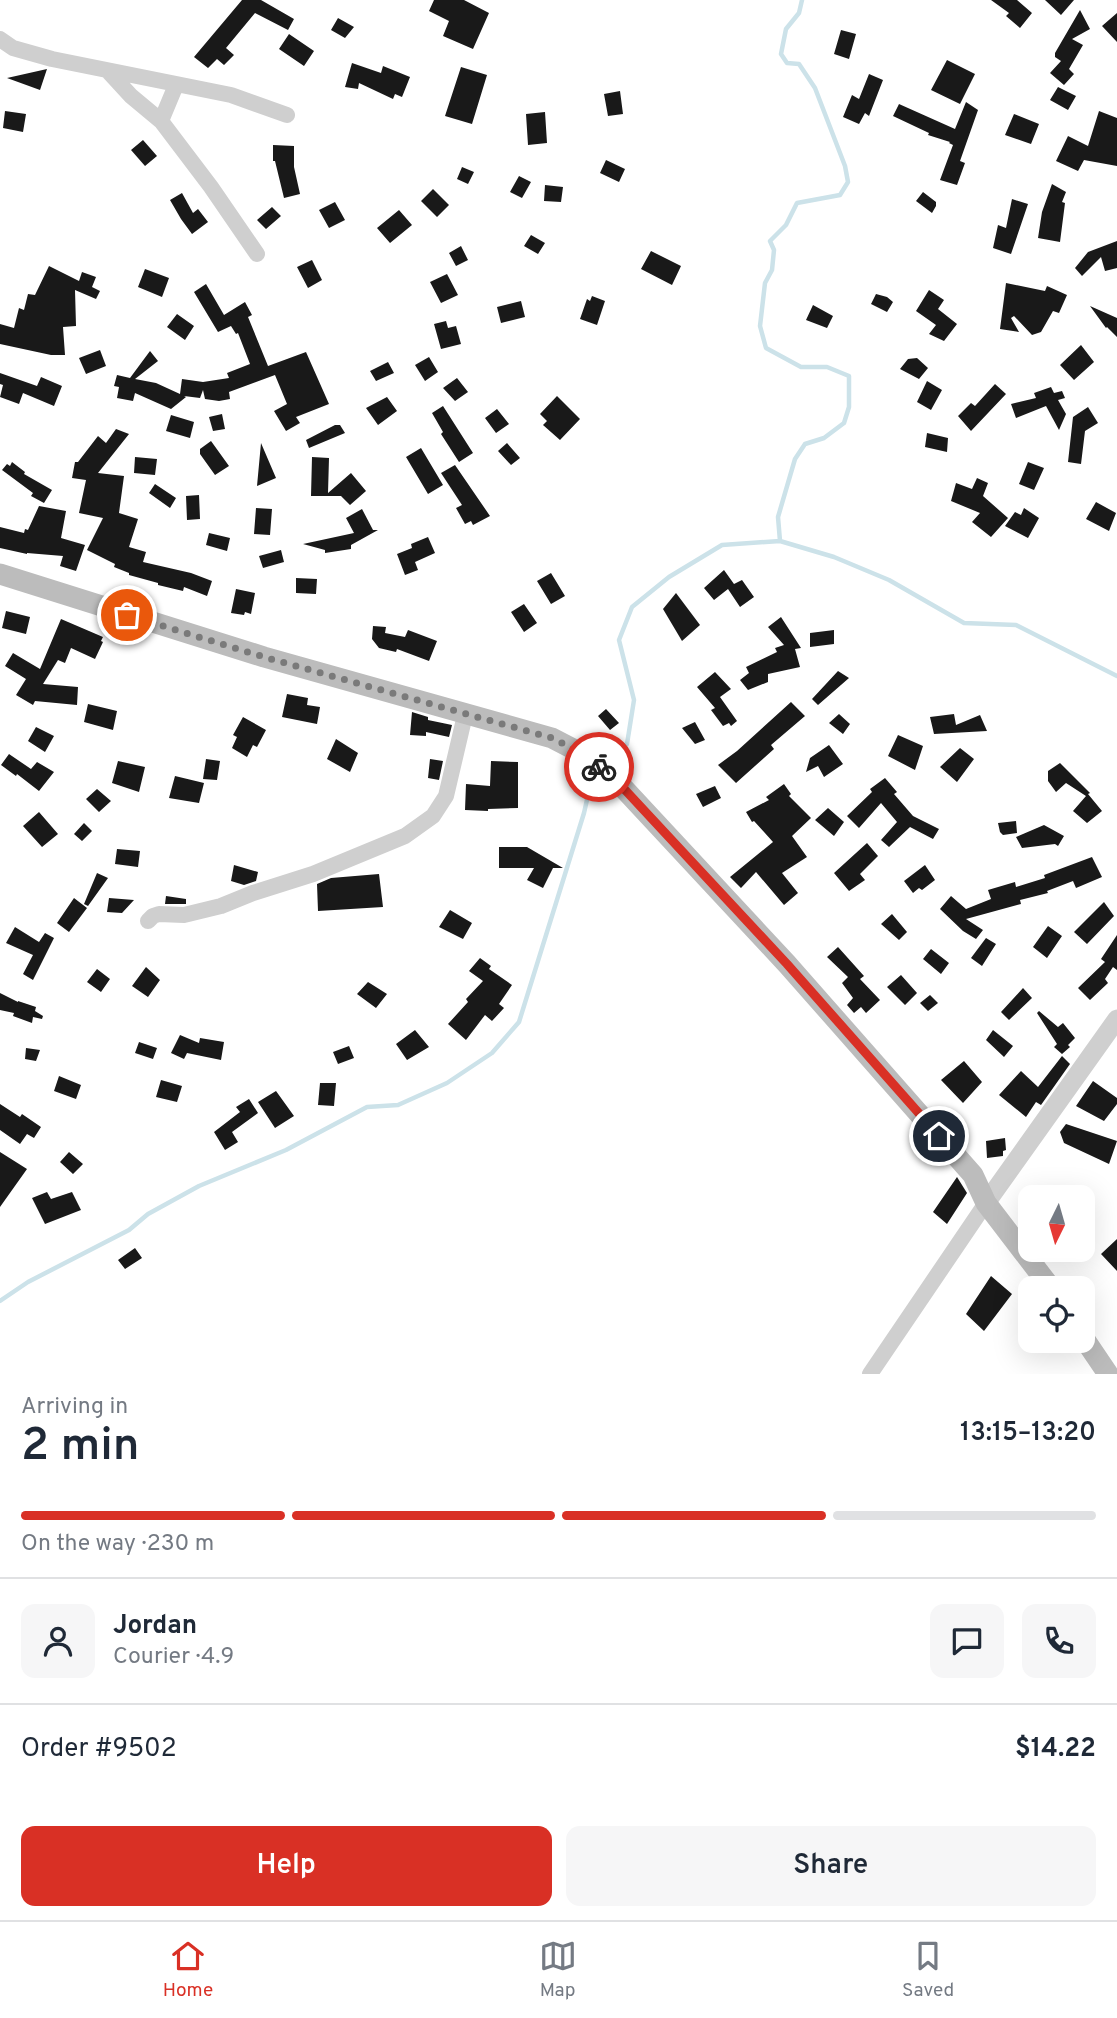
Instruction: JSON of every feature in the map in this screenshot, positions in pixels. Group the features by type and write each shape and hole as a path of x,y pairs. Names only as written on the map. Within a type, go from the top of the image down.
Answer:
{"main road":[{"path":"0,574 264,657 552,738 579,752 614,778 787,964 964,1165 986,1202 1042,1276"},
{"path":"1094,1353 1108,1374"}],"street":[{"path":"0,39 13,48 26,52 231,95 287,115"},
{"path":"108,71 131,96 161,121 257,254"},
{"path":"161,121 176,85"},
{"path":"148,921 159,914 184,915 221,906 313,874 405,836 433,816 446,796 465,715"},
{"path":"870,1374 986,1202 1117,1019"}],"building":[{"path":"242,0 261,0 294,19 288,30 255,13 226,48 234,55 224,65 217,59 208,68 194,57"},
{"path":"434,0 464,0 489,13 473,49 443,36 449,21 429,11"},
{"path":"991,0 1017,0 1032,13 1020,28 1006,16 1009,13"},
{"path":"1045,0 1074,0 1061,15"},
{"path":"1080,10 1090,29 1072,39 1083,45 1069,69 1074,74 1064,85 1050,73 1061,61 1055,57 1055,53"},
{"path":"1117,13 1117,42 1102,26"},
{"path":"338,18 354,27 345,38 331,30"},
{"path":"841,30 856,34 849,59 834,54"},
{"path":"289,34 314,51 304,66 279,49"},
{"path":"947,60 975,74 960,104 931,90"},
{"path":"352,63 381,73 383,66 410,77 402,97 395,94 393,99 359,83 358,89 345,87"},
{"path":"461,67 487,75 472,124 445,116"},
{"path":"47,69 40,90 7,78"},
{"path":"869,74 883,80 869,116 865,113 859,124 843,117 852,95 859,99"},
{"path":"1058,87 1076,96 1068,110 1050,100"},
{"path":"620,91 623,114 608,116 604,94"},
{"path":"966,102 978,110 960,161 965,163 957,185 940,180 953,145 893,116 899,104 955,129"},
{"path":"5,111 26,114 23,132 3,128"},
{"path":"1099,111 1117,118 1117,166 1084,160 1078,171 1056,161 1068,136 1088,146"},
{"path":"545,112 547,143 528,145 526,114"},
{"path":"1014,114 1039,124 1031,144 1005,135"},
{"path":"143,140 157,156 145,166 131,150"},
{"path":"273,145 294,146 294,167 300,194 284,198 273,161"},
{"path":"606,160 625,169 619,182 600,173"},
{"path":"462,167 474,172 468,184 457,179"},
{"path":"519,176 531,182 522,198 510,192"},
{"path":"1052,184 1066,192 1062,202 1065,203 1060,242 1038,238 1042,212"},
{"path":"545,185 563,187 561,202 544,201"},
{"path":"433,189 449,205 437,217 421,201"},
{"path":"923,192 936,202 932,213 916,201"},
{"path":"182,193 193,213 198,209 208,222 192,234 170,200"},
{"path":"1012,199 1028,204 1011,254 993,248 998,225 1006,228"},
{"path":"335,202 345,220 329,228 319,210"},
{"path":"272,207 281,216 266,229 257,220"},
{"path":"399,210 412,225 390,243 377,228"},
{"path":"531,235 545,243 538,254 524,246"},
{"path":"1117,241 1117,268 1105,271 1101,257 1082,276 1075,268 1088,252"},
{"path":"461,246 468,260 456,266 449,253"},
{"path":"651,251 681,266 672,285 641,269"},
{"path":"312,260 322,280 308,288 297,267"},
{"path":"49,266 79,281 82,272 96,277 92,287 100,291 96,299 75,290 76,326 63,327 65,355 51,355 0,344 0,324 14,328 19,308 24,310 28,294 35,295"},
{"path":"145,269 169,278 162,297 138,287"},
{"path":"447,274 458,295 441,303 430,282"},
{"path":"1006,283 1045,291 1047,286 1067,295 1059,313 1053,311 1041,332 1032,335 1014,316 1011,318 1019,332 1000,329"},
{"path":"206,284 224,315 245,302 252,315 248,317 268,366 306,352 329,404 296,417 300,423 286,431 274,411 287,404 275,375 229,392 230,399 205,399 203,390 200,398 184,396 186,397 171,409 135,393 133,401 117,398 119,387 114,386 117,375 130,378 150,351 158,361 135,379 156,383 180,394 182,379 203,382 229,378 227,373 250,364 238,333 236,334 231,326 218,332 194,292"},
{"path":"929,290 944,300 938,309 957,324 944,341 929,334 936,325 916,311"},
{"path":"876,294 893,302 887,312 871,304"},
{"path":"592,296 605,301 597,325 580,319 587,299 590,301"},
{"path":"521,301 525,317 501,323 497,307"},
{"path":"813,305 833,316 827,328 806,320"},
{"path":"1090,306 1117,318 1117,337 1106,328"},
{"path":"177,314 194,326 185,340 167,327"},
{"path":"446,321 448,328 456,326 461,344 441,349 434,324"},
{"path":"1081,345 1094,362 1074,380 1060,365"},
{"path":"100,350 106,366 86,374 79,358"},
{"path":"429,357 438,372 425,381 415,365"},
{"path":"917,358 928,368 919,379 900,369 908,359"},
{"path":"388,362 394,373 376,381 370,371"},
{"path":"0,373 37,386 41,377 62,386 54,406 23,393 19,404 0,397 3,385 0,384"},
{"path":"457,378 468,392 455,401 443,388"},
{"path":"927,381 942,390 931,410 917,402"},
{"path":"995,384 1006,394 971,431 958,416 971,403 975,406"},
{"path":"1051,387 1054,393 1062,391 1065,398 1058,400 1066,414 1059,430 1046,406 1016,418 1011,404 1036,398 1034,393"},
{"path":"557,396 580,419 560,440 543,425 547,421 540,414"},
{"path":"387,397 397,411 378,425 366,408"},
{"path":"443,406 473,453 459,462 441,434 443,432 432,413"},
{"path":"1088,407 1098,423 1085,431 1081,464 1068,462 1073,417"},
{"path":"497,409 509,424 496,433 485,418"},
{"path":"222,414 225,429 213,431 209,417"},
{"path":"171,415 194,422 190,438 166,431"},
{"path":"340,425 345,433 309,448 306,440"},
{"path":"116,429 129,434 98,473 124,476 119,513 138,519 129,547 146,552 143,562 191,573 212,581 207,596 184,587 183,591 129,575 114,567 115,564 87,550 103,518 79,513 86,480 72,478 75,462 78,462 98,436 106,443"},
{"path":"927,433 948,438 947,452 925,447"},
{"path":"211,441 229,466 215,475 200,454 200,449"},
{"path":"261,443 276,478 257,486"},
{"path":"507,443 520,458 511,465 498,451"},
{"path":"421,448 443,485 428,494 406,457"},
{"path":"135,457 157,459 155,475 134,473"},
{"path":"312,457 329,458 328,493 351,473 366,491 350,505 341,496 311,496"},
{"path":"12,462 25,472 24,474 52,490 44,503 31,496 33,493 2,470"},
{"path":"1028,462 1044,468 1034,490 1019,484"},
{"path":"455,465 490,516 473,525 471,521 465,524 456,508 462,505 441,473"},
{"path":"977,478 988,483 983,496 1008,518 991,537 972,522 980,513 951,501 956,483 972,489"},
{"path":"155,484 176,498 170,508 149,493"},
{"path":"199,495 200,519 187,520 186,496"},
{"path":"1096,502 1116,513 1109,531 1086,519"},
{"path":"39,506 66,511 61,538 85,545 76,571 60,566 63,556 27,554 0,548 0,527 24,533"},
{"path":"256,508 272,509 270,535 254,534"},
{"path":"1024,508 1039,518 1028,538 1005,526 1015,512 1021,515"},
{"path":"362,509 373,530 378,530 351,545 351,549 325,553 325,550 303,544 354,533 346,518"},
{"path":"209,533 230,538 227,551 206,545"},
{"path":"428,537 435,553 415,562 418,570 405,575 397,554"},
{"path":"281,550 284,562 263,568 259,556"},
{"path":"724,570 734,584 742,580 754,597 740,607 728,589 714,600 704,588"},
{"path":"551,573 565,596 551,604 537,581"},
{"path":"296,578 317,579 316,594 296,593"},
{"path":"236,589 255,593 251,614 231,613"},
{"path":"676,593 700,625 682,641 663,609"},
{"path":"524,604 537,623 524,632 511,612"},
{"path":"6,611 30,617 26,634 2,628"},
{"path":"781,617 801,648 795,649 800,667 768,674 768,682 748,690 740,680 749,673 746,667 777,652 775,648 784,645 768,627"},
{"path":"61,619 103,637 103,642 95,659 71,648 65,663 58,660 43,684 78,687 77,705 35,701 33,705 16,695 26,679 5,666 13,653 40,669"},
{"path":"373,626 386,627 385,633 405,637 408,630 437,641 429,661 397,649 396,652 379,648 372,639"},
{"path":"834,630 834,644 810,647 810,633"},
{"path":"838,671 849,678 818,705 812,699"},
{"path":"715,672 731,689 720,697 737,721 731,726 729,723 723,726 711,710 715,708 697,687"},
{"path":"287,694 308,698 307,705 320,707 317,724 282,717"},
{"path":"791,702 805,716 771,745 774,749 736,783 718,765"},
{"path":"88,704 117,711 113,730 84,722"},
{"path":"606,709 619,723 610,730 598,716"},
{"path":"412,712 428,717 428,720 452,725 449,737 426,732 426,736 410,735"},
{"path":"839,714 850,724 843,734 829,723"},
{"path":"954,714 956,725 980,715 987,731 934,734 930,717"},
{"path":"243,717 266,730 257,747 253,745 247,757 232,748 237,737 233,735"},
{"path":"695,722 705,740 695,744 682,728"},
{"path":"36,727 54,736 45,752 28,741"},
{"path":"898,735 923,746 915,770 888,756"},
{"path":"336,739 358,753 350,772 327,759"},
{"path":"829,745 843,764 824,777 818,766 806,772 810,758"},
{"path":"960,748 974,759 957,782 940,767"},
{"path":"9,754 31,769 37,762 54,772 39,791 1,765"},
{"path":"206,759 220,761 217,780 203,779"},
{"path":"430,759 443,761 439,780 428,778"},
{"path":"118,761 145,767 139,792 112,783"},
{"path":"491,761 518,762 518,808 465,810 466,784 490,786"},
{"path":"1060,763 1090,793 1088,794 1102,811 1087,823 1073,811 1086,796 1066,783 1056,792 1048,781 1048,771"},
{"path":"175,776 204,783 199,803 169,798"},
{"path":"885,778 897,792 894,794 913,816 939,829 933,839 910,827 889,847 881,840 897,822 881,803 859,828 847,816 872,792 870,789"},
{"path":"784,784 791,794 789,796 811,818 792,836 807,857 782,873 798,893 784,905 756,872 741,888 730,877 773,842 754,821 752,822 746,812 769,800 766,797"},
{"path":"715,786 721,798 703,807 696,794"},
{"path":"97,789 111,801 99,812 86,799"},
{"path":"828,808 844,822 834,836 815,820"},
{"path":"39,812 58,834 42,847 23,826"},
{"path":"1016,821 1017,833 1003,835 1000,832 998,823"},
{"path":"84,823 92,831 82,841 74,834"},
{"path":"1044,825 1064,836 1058,846 1055,844 1022,848 1016,837"},
{"path":"867,843 878,856 860,874 865,880 849,891 834,873"},
{"path":"499,847 527,847 563,868 553,868 543,888 527,880 534,868 499,868"},
{"path":"117,849 140,851 138,867 115,864"},
{"path":"1092,857 1102,877 1076,888 1073,881 1047,891 1048,893 1020,900 1021,904 966,919 983,930 976,939 963,931 940,909 951,896 966,909 991,899 988,890 1015,882 1016,887 1045,878 1044,875"},
{"path":"234,865 258,872 256,881 244,885 231,881"},
{"path":"925,865 935,880 913,893 904,881"},
{"path":"97,873 108,878 88,906 84,904"},
{"path":"379,874 383,907 318,911 317,884 331,878"},
{"path":"166,896 186,899 186,904 165,904"},
{"path":"74,898 87,908 69,932 57,923"},
{"path":"109,898 134,900 122,913 107,912"},
{"path":"1104,902 1114,916 1087,944 1074,932"},
{"path":"450,910 472,923 463,939 439,927"},
{"path":"892,914 907,932 899,940 881,924"},
{"path":"1048,926 1062,936 1047,958 1033,947"},
{"path":"15,927 39,942 45,933 54,938 33,980 23,974 33,955 6,943"},
{"path":"1117,935 1117,970 1113,967 1105,979 1108,983 1090,1000 1078,988 1105,962 1101,959"},
{"path":"986,938 996,944 982,966 971,958"},
{"path":"838,947 864,976 860,979 880,1000 866,1013 861,1007 854,1013 847,1005 853,998 842,983 848,977 827,957"},
{"path":"931,949 949,963 941,974 923,959"},
{"path":"480,958 491,966 489,969 512,985 499,1004 504,1008 492,1021 485,1015 466,1040 448,1024 483,981 469,971"},
{"path":"146,967 160,980 148,997 132,986"},
{"path":"97,969 110,979 101,992 87,982"},
{"path":"901,975 917,993 905,1005 887,987"},
{"path":"368,982 387,994 376,1008 357,994"},
{"path":"1023,988 1032,998 1009,1020 1001,1012"},
{"path":"0,993 36,1007 35,1011 43,1016 42,1019 33,1017 32,1023 13,1016 14,1013 0,1010"},
{"path":"930,995 938,1003 928,1011 920,1003"},
{"path":"1039,1011 1058,1027 1063,1023 1075,1038 1062,1054 1054,1047 1057,1044 1037,1013"},
{"path":"415,1030 429,1047 407,1060 396,1044"},
{"path":"993,1030 1013,1046 1004,1057 986,1040"},
{"path":"180,1035 199,1043 200,1038 224,1042 221,1060 187,1053 184,1059 171,1053"},
{"path":"139,1042 157,1048 153,1059 135,1053"},
{"path":"349,1046 354,1058 338,1064 333,1052"},
{"path":"26,1048 40,1050 36,1061 25,1059"},
{"path":"1062,1056 1070,1064 1041,1105 1036,1102 1026,1117 999,1095 1021,1071 1038,1087"},
{"path":"964,1061 982,1082 963,1103 941,1080"},
{"path":"59,1076 81,1085 76,1099 54,1091"},
{"path":"161,1080 182,1086 177,1102 156,1097"},
{"path":"1093,1081 1117,1098 1117,1104 1104,1121 1076,1106"},
{"path":"320,1083 336,1083 334,1106 318,1105"},
{"path":"276,1091 294,1116 275,1128 258,1102"},
{"path":"249,1099 258,1113 232,1132 238,1142 225,1150 214,1132 240,1112 236,1107"},
{"path":"0,1104 41,1127 34,1138 27,1134 20,1144 0,1130"},
{"path":"1066,1124 1117,1141 1109,1164 1064,1143 1060,1132"},
{"path":"1005,1138 1006,1150 1003,1151 1003,1156 987,1158 986,1141"},
{"path":"0,1152 27,1169 0,1207"},
{"path":"69,1152 83,1164 73,1174 60,1162"},
{"path":"957,1177 967,1193 947,1224 933,1212"},
{"path":"47,1192 51,1199 72,1192 81,1210 45,1224 32,1198"},
{"path":"1117,1239 1117,1271 1101,1254"},
{"path":"135,1248 142,1258 125,1269 118,1260"},
{"path":"991,1276 1012,1294 984,1331 966,1314"}],"waterway":[{"path":"802,0 799,13 786,29 781,54 787,63 799,64 815,88 845,166 848,182 840,195 797,203 786,225 770,241 774,250 772,270 765,283 760,326 766,348 801,367 827,367 849,376 849,407 844,423 824,438 805,444 795,459 778,517 780,541 834,557 889,580 964,623 1016,625 1117,676"},
{"path":"603,758 627,744 634,700 619,640 632,607 669,577 722,545 780,541"},
{"path":"0,1301 28,1282 129,1230 148,1214 199,1186 286,1150 367,1107 398,1105 447,1083 492,1053 519,1022 584,813 593,773"}],"way so far":[{"path":"127,615 264,657 552,738 579,752 599,767"}],"route":[{"path":"599,767 614,778 649,814 787,964 939,1136"}]}
